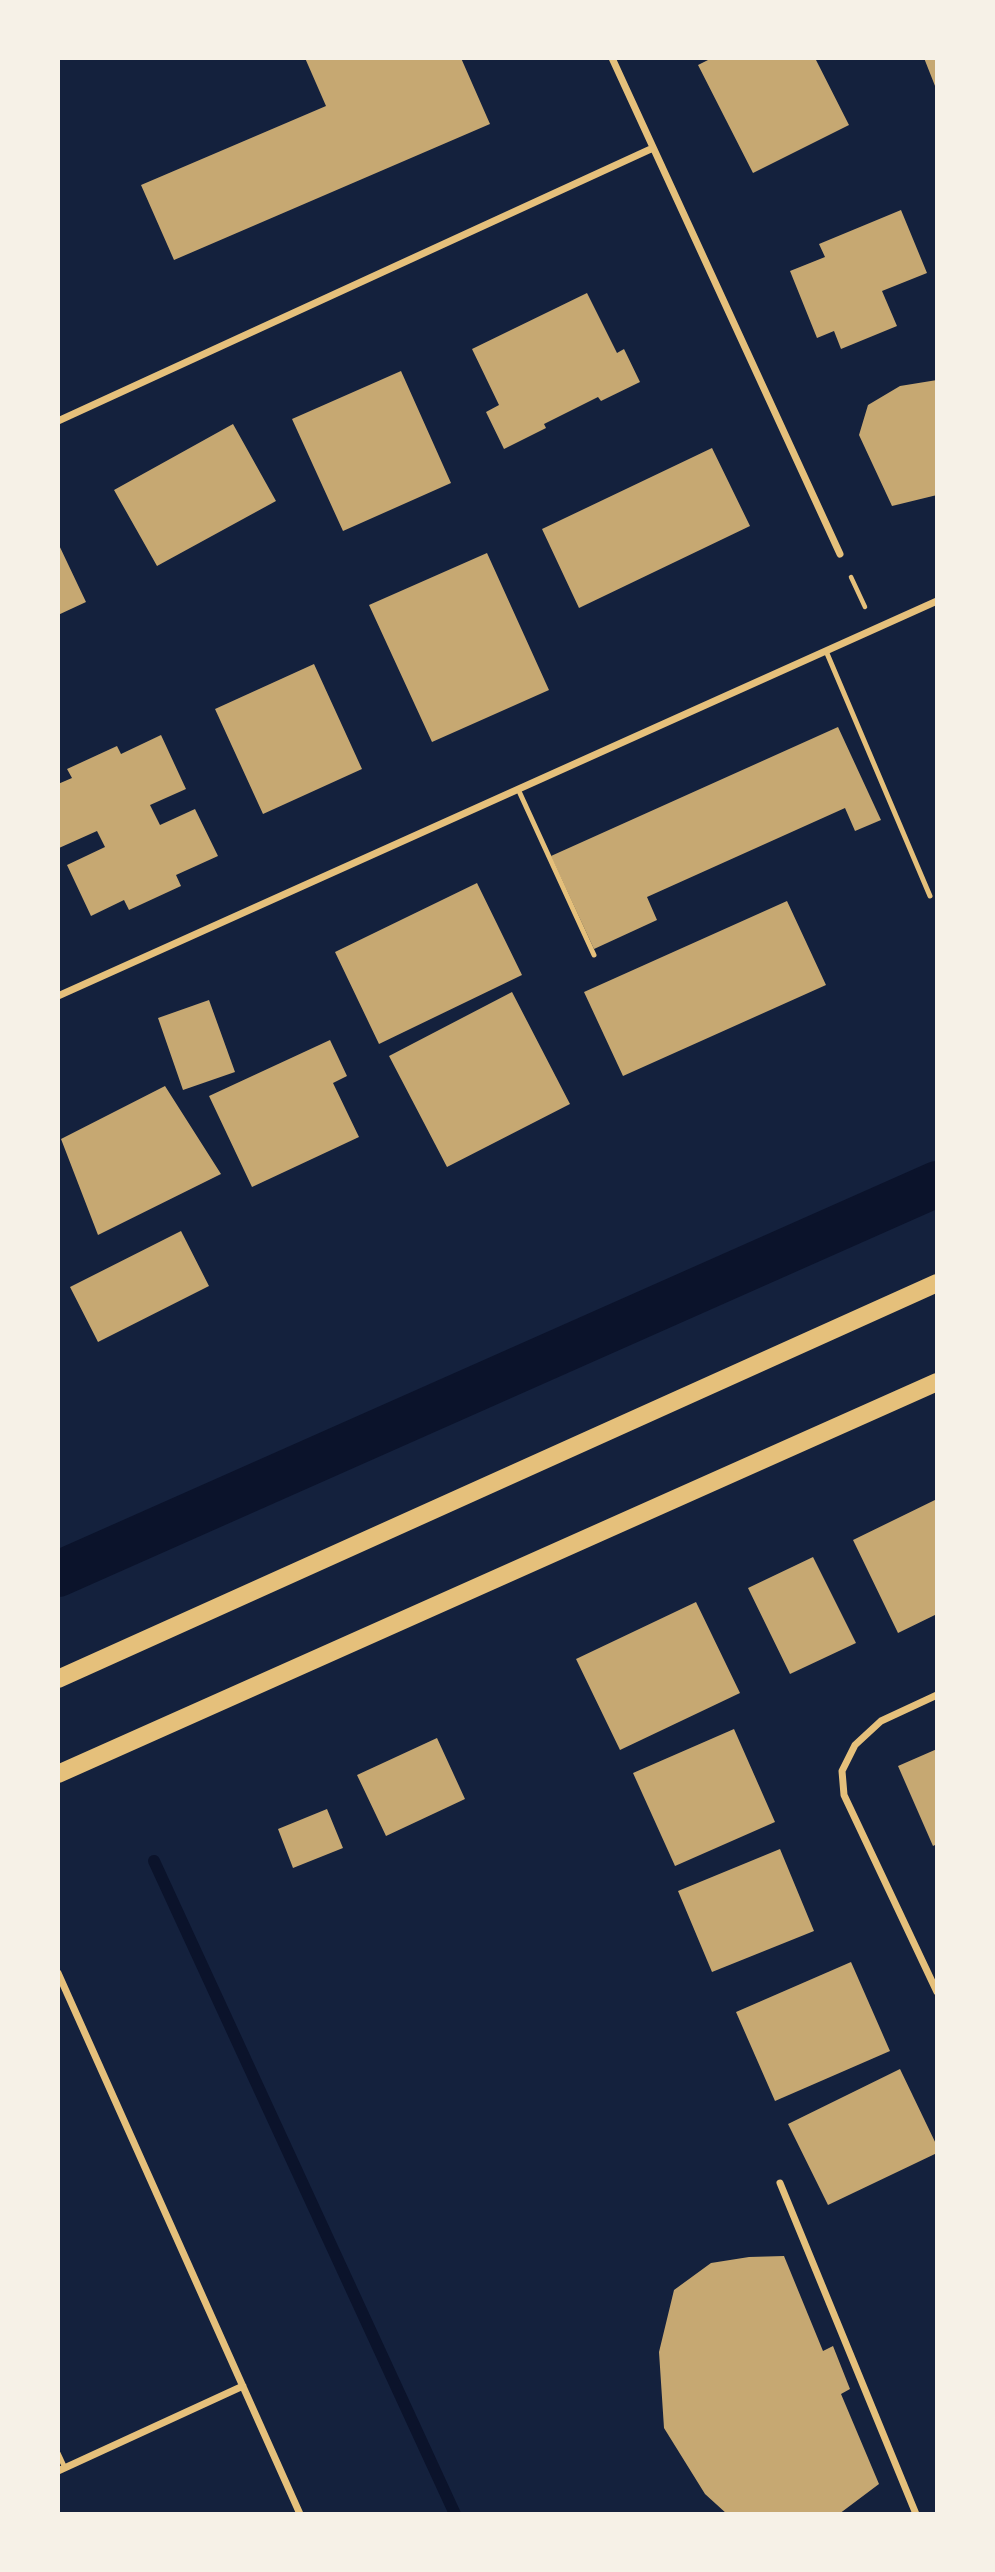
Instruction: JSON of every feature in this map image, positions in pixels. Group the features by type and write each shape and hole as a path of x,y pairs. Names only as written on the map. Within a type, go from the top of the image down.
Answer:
{"main road":[{"path":"58,1679 937,1283"},
{"path":"58,1774 937,1382"}],"street":[{"path":"612,58 840,554"},
{"path":"58,421 653,148"},
{"path":"58,996 937,601"},
{"path":"937,1695 881,1721 855,1745 842,1772 844,1795 937,1992"},
{"path":"58,1973 300,2514"},
{"path":"780,2183 916,2514"},
{"path":"61,2470 243,2386"}],"lane":[{"path":"826,651 930,896"},
{"path":"518,789 594,955"},
{"path":"58,2453 61,2470"}],"path":[{"path":"840,554 875,629"}],"building":[{"path":"305,58 461,58 490,124 174,260 141,185 326,106"},
{"path":"712,58 815,58 849,125 753,173 698,65"},
{"path":"924,58 937,58 937,91"},
{"path":"901,210 927,273 882,291 897,326 841,349 834,331 817,338 790,271 825,257 819,244"},
{"path":"587,293 617,353 624,349 640,382 601,401 598,397 544,424 546,428 504,449 486,412 499,405 472,349"},
{"path":"401,371 451,483 343,531 292,419"},
{"path":"937,380 937,495 892,506 859,435 868,405 900,386"},
{"path":"233,424 276,501 157,566 114,490"},
{"path":"712,448 750,526 579,608 542,529"},
{"path":"58,543 86,602 58,615"},
{"path":"487,553 549,690 432,742 369,605"},
{"path":"314,664 362,769 263,814 215,709"},
{"path":"838,727 881,820 855,831 845,808 647,897 657,920 594,949 551,856"},
{"path":"161,735 186,789 150,805 160,825 195,809 218,856 176,875 181,886 129,910 124,900 91,916 67,865 105,847 97,831 59,848 58,784 72,778 67,769 117,746 121,754"},
{"path":"477,883 522,975 379,1044 335,952"},
{"path":"787,901 826,985 623,1076 584,992"},
{"path":"512,992 570,1104 447,1167 389,1056"},
{"path":"209,1000 235,1072 183,1090 158,1018"},
{"path":"330,1040 347,1076 333,1083 359,1137 252,1187 209,1096"},
{"path":"165,1086 221,1174 98,1235 61,1139"},
{"path":"181,1231 209,1286 98,1342 70,1287"},
{"path":"937,1499 937,1614 898,1633 853,1540"},
{"path":"813,1557 856,1643 790,1674 748,1588"},
{"path":"696,1602 740,1693 620,1750 576,1659"},
{"path":"734,1729 775,1822 675,1866 633,1773"},
{"path":"437,1738 465,1799 386,1836 357,1775"},
{"path":"937,1749 937,1844 933,1846 898,1766"},
{"path":"327,1809 343,1848 293,1868 278,1829"},
{"path":"780,1849 814,1931 712,1972 678,1891"},
{"path":"851,1962 890,2051 775,2101 736,2012"},
{"path":"900,2069 937,2146 937,2153 828,2205 788,2124"},
{"path":"784,2256 823,2351 833,2346 850,2389 841,2394 879,2484 839,2514 727,2514 705,2494 664,2428 659,2352 674,2290 711,2263 749,2257"}],"waterway":[{"path":"58,1574 937,1184"},
{"path":"154,1861 455,2514"}]}
